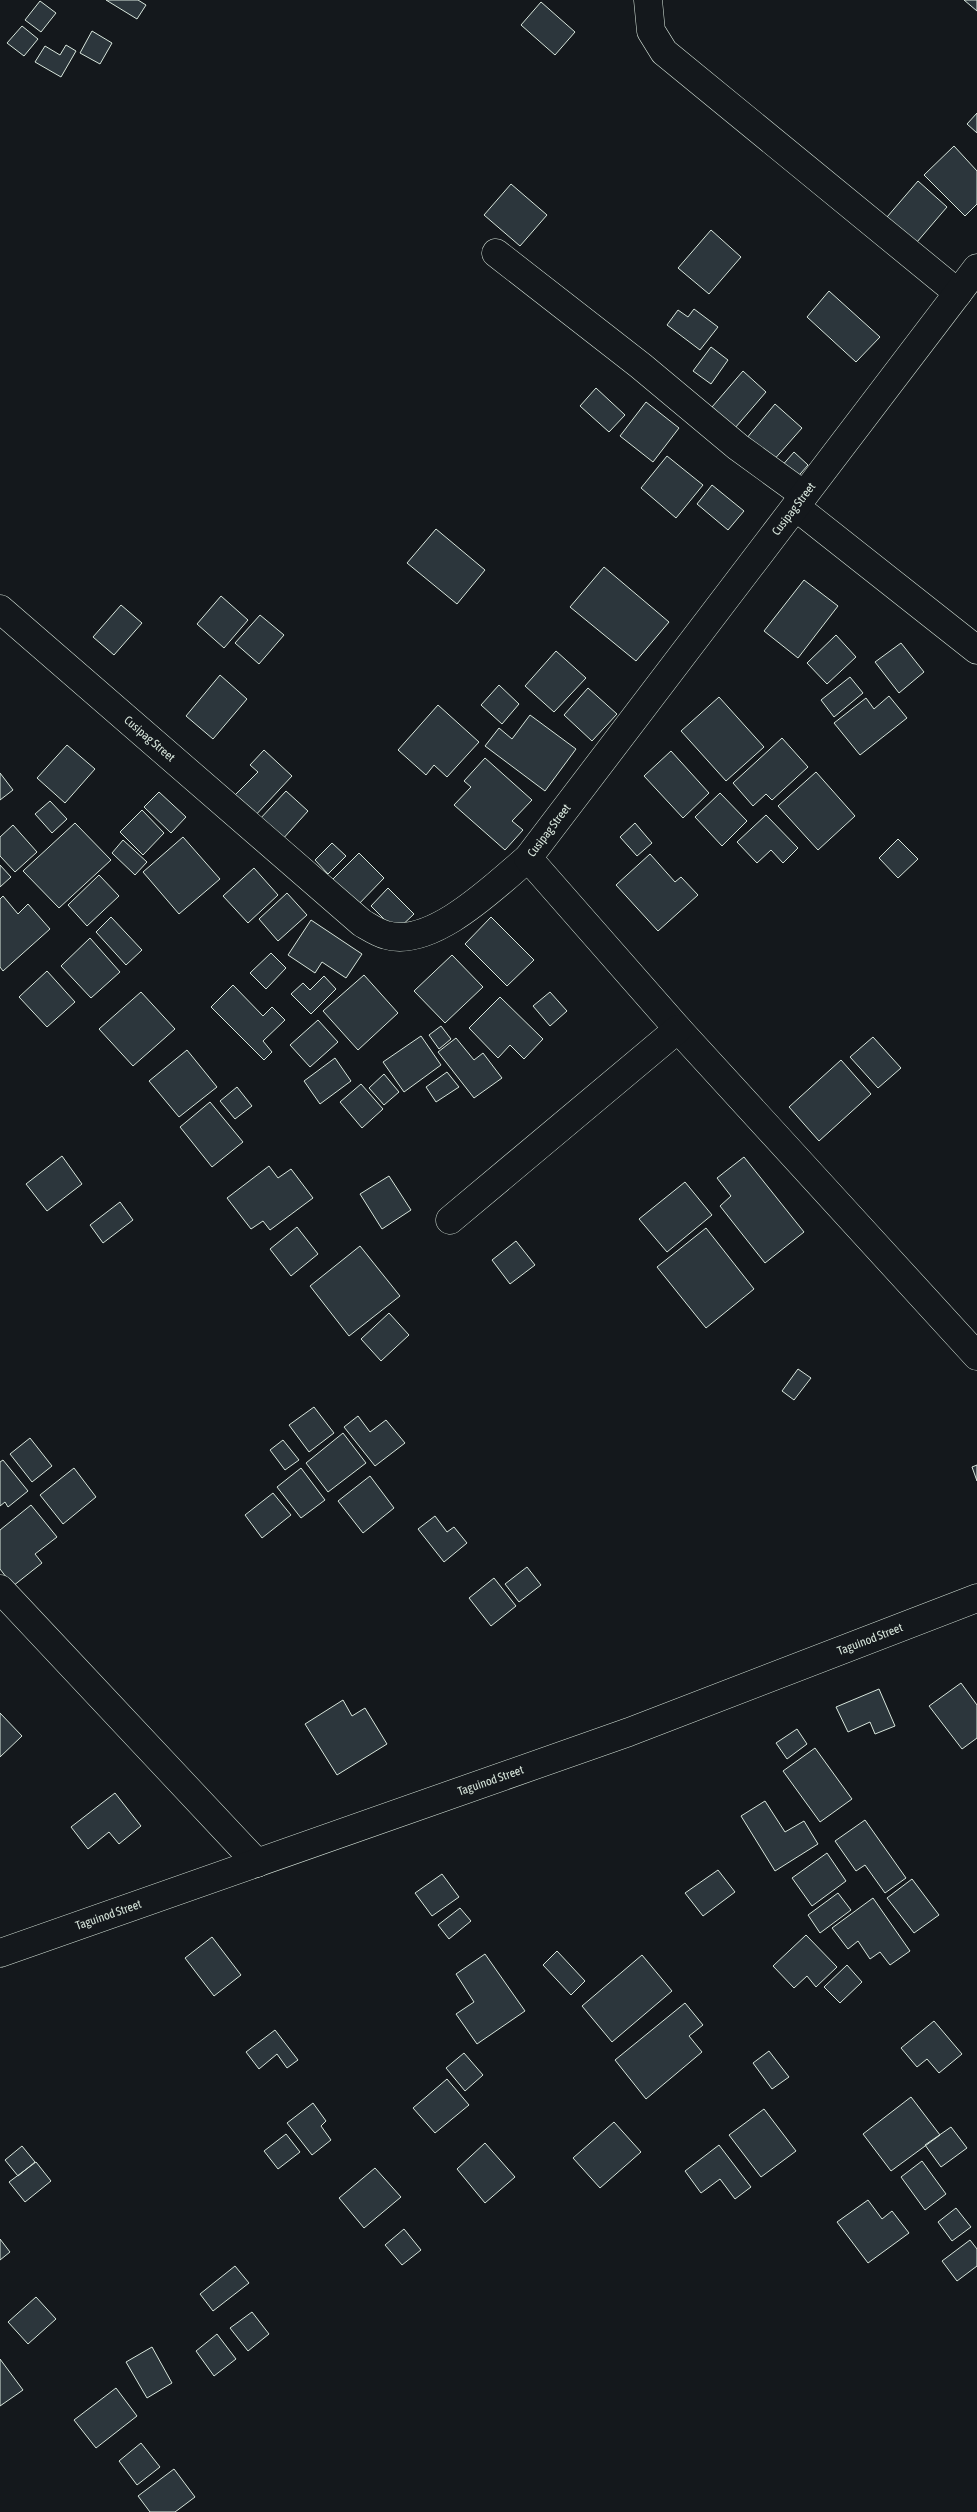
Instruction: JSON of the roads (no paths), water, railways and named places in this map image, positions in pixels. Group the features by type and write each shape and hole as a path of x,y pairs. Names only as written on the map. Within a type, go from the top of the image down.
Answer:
{"street":[{"path":"648,0 651,31 664,52 958,293"},
{"path":"496,253 641,366 977,650"},
{"name":"Cusipag Street","path":"0,609 332,900 362,924 387,936 411,936 442,924 484,896 528,858 977,268"},
{"path":"528,858 678,1029 977,1356"},
{"path":"450,1220 678,1029"},
{"path":"0,1589 257,1863"},
{"name":"Taguinod Street","path":"0,1952 629,1732 977,1598"}]}
